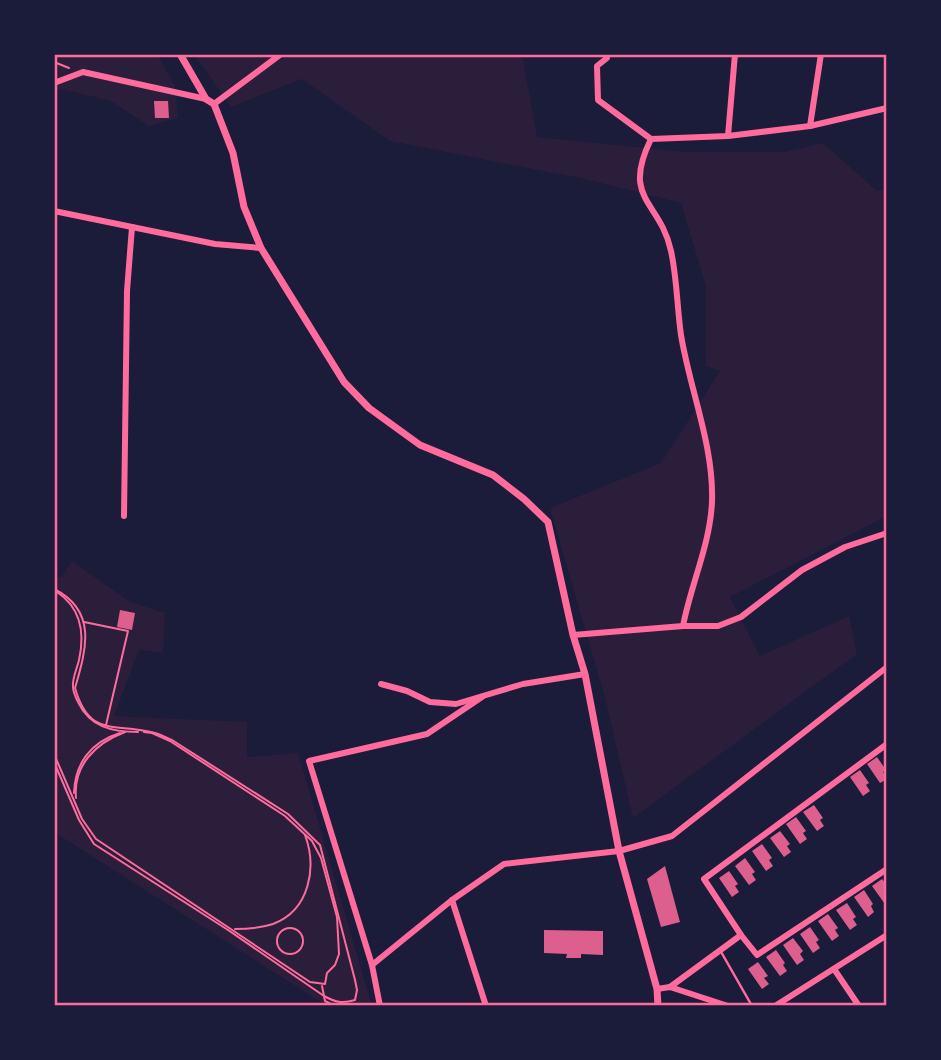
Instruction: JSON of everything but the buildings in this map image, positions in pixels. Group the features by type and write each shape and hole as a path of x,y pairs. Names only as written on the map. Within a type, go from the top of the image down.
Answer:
{"street":[{"path":"180,54 206,99"},
{"path":"214,104 281,54"},
{"path":"606,54 607,58 597,66 598,100 651,139 727,136 810,126 887,107"},
{"path":"727,136 735,54"},
{"path":"810,126 821,54"},
{"path":"54,83 83,72 206,99 214,104 233,153 244,207 261,248 344,382 369,408 420,445 492,475 524,499 548,523 573,635 585,674 619,851 657,989 658,1006"},
{"path":"651,139 643,155 640,191 665,229 671,251 681,335 711,476 710,526 683,626"},
{"path":"54,211 215,244 261,248"},
{"path":"124,516 127,291 132,227"},
{"path":"573,635 683,626 719,626 741,617 802,570 845,547 887,533"},
{"path":"372,965 452,900 504,864 619,851 672,836 887,667"},
{"path":"381,684 407,691 430,702 456,704 523,684 585,674"},
{"path":"380,1006 372,965 309,761 427,734 482,697"},
{"path":"887,744 704,879 758,956 887,869"},
{"path":"452,900 486,1006"},
{"path":"670,987 741,935"},
{"path":"775,1006 887,935"},
{"path":"834,969 859,1006"},
{"path":"657,989 670,987 728,1006"}],"lane":[{"path":"720,950 752,1006"}],"path":[{"path":"54,590 69,601 77,611 80,621 81,639 72,690 92,722 126,731 152,733 170,741 285,816 312,841 321,858 337,917 340,954 327,973 326,981 321,985"},
{"path":"54,590 71,600 84,622 84,653 75,688 87,714 105,727 153,732 172,740 288,814 320,845 357,990 355,1000 337,1002 324,996 228,930 94,844 74,808 54,761"},
{"path":"80,621 128,631 105,727"},
{"path":"74,808 75,778 87,753 108,736 126,731"},
{"path":"76,803 76,781 87,757 112,737 126,731"},
{"path":"54,754 88,829 96,839 310,982 321,985"},
{"path":"234,929 273,924 288,916 300,903 307,891 312,863 304,834"},
{"path":"288,928 297,929 304,939 301,950 291,954 283,952 278,945 279,933 288,928"},
{"path":"278,960 283,952"},
{"path":"321,985 325,1001 335,1006"}],"shaded area":[{"path":"54,54 157,54 175,86 178,118 149,126 111,101 62,89 54,92"},
{"path":"194,54 522,54 537,137 685,152 785,152 823,143 877,191 887,188 887,516 730,597 760,656 849,616 857,654 633,818 605,698 550,508 661,463 720,371 706,366 706,287 681,203 585,179 390,141 302,79 231,107"},
{"path":"72,561 129,601 165,613 163,653 139,650 114,716 247,722 247,757 298,753 372,1006 327,1006 54,832 54,576 61,577"}]}
